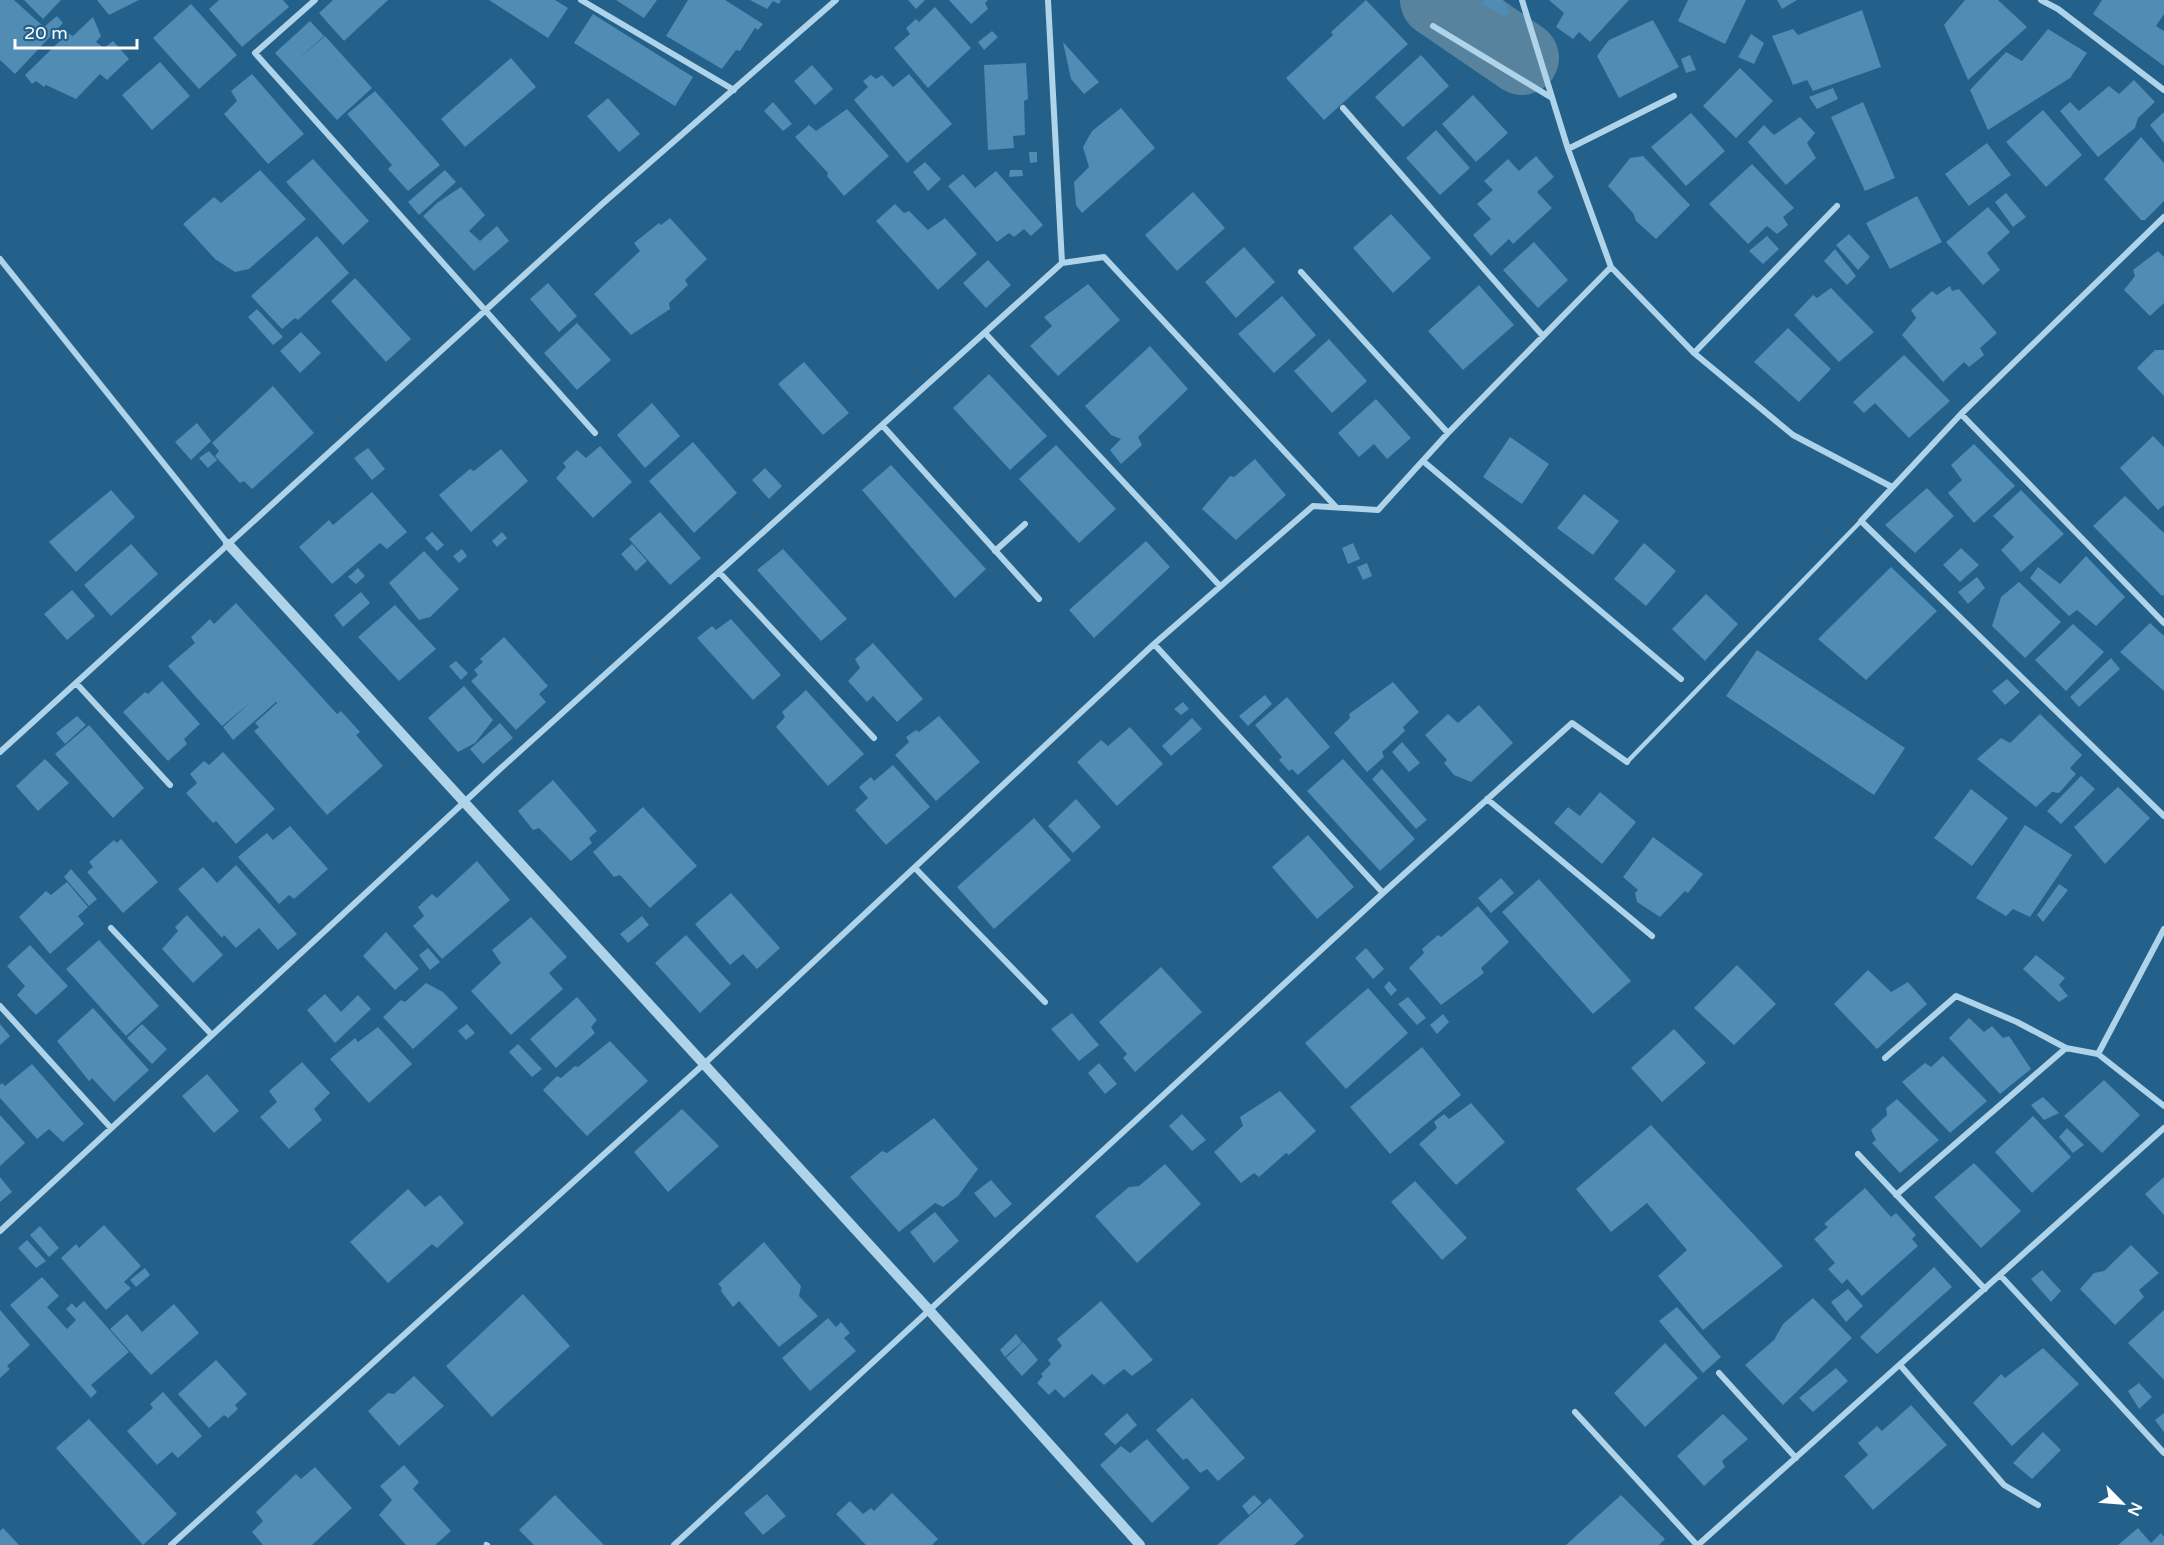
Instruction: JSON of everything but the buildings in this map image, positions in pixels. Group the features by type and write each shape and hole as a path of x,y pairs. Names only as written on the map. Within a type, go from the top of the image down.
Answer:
{"street":[{"path":"315,0 255,53 595,433"},
{"path":"581,0 734,90"},
{"path":"0,752 601,205 836,0"},
{"path":"1048,0 1062,263"},
{"path":"1522,0 1568,149 1611,267 1694,353 1793,435 1892,487"},
{"path":"2042,0 2058,9 2164,90"},
{"path":"1433,26 1552,98"},
{"path":"1568,149 1674,96"},
{"path":"1343,108 1543,336"},
{"path":"1694,353 1837,206"},
{"path":"2164,216 1962,414 1861,521 2164,816"},
{"path":"0,1231 465,803 1062,263 1104,257 1336,508"},
{"path":"0,259 228,544 929,1310 1140,1545"},
{"path":"171,1545 704,1064 1154,644 1313,506 1378,510 1448,433 1611,267"},
{"path":"1301,272 1448,433"},
{"path":"985,333 1220,586"},
{"path":"1962,414 2164,623"},
{"path":"882,425 1039,599"},
{"path":"1423,461 1681,679"},
{"path":"995,550 1025,524"},
{"path":"719,572 874,738"},
{"path":"1154,644 1383,893"},
{"path":"76,683 170,785"},
{"path":"674,1545 1383,893 1572,723 1627,762"},
{"path":"1487,799 1652,936"},
{"path":"915,868 1046,1002"},
{"path":"111,928 212,1035"},
{"path":"2098,1054 2164,929"},
{"path":"1885,1059 1956,996 2017,1022 2066,1048 2098,1054 2164,1106"},
{"path":"0,1006 111,1128"},
{"path":"1896,1195 2066,1048"},
{"path":"1575,1412 1697,1545 2164,1128"},
{"path":"1858,1154 1985,1289"},
{"path":"2000,1275 2164,1453"},
{"path":"1899,1365 2004,1485 2038,1505"},
{"path":"1719,1373 1796,1458"}],"lane":[{"path":"1627,762 1861,521"}],"waterway":[{"path":"1437,0 1522,58"}]}
